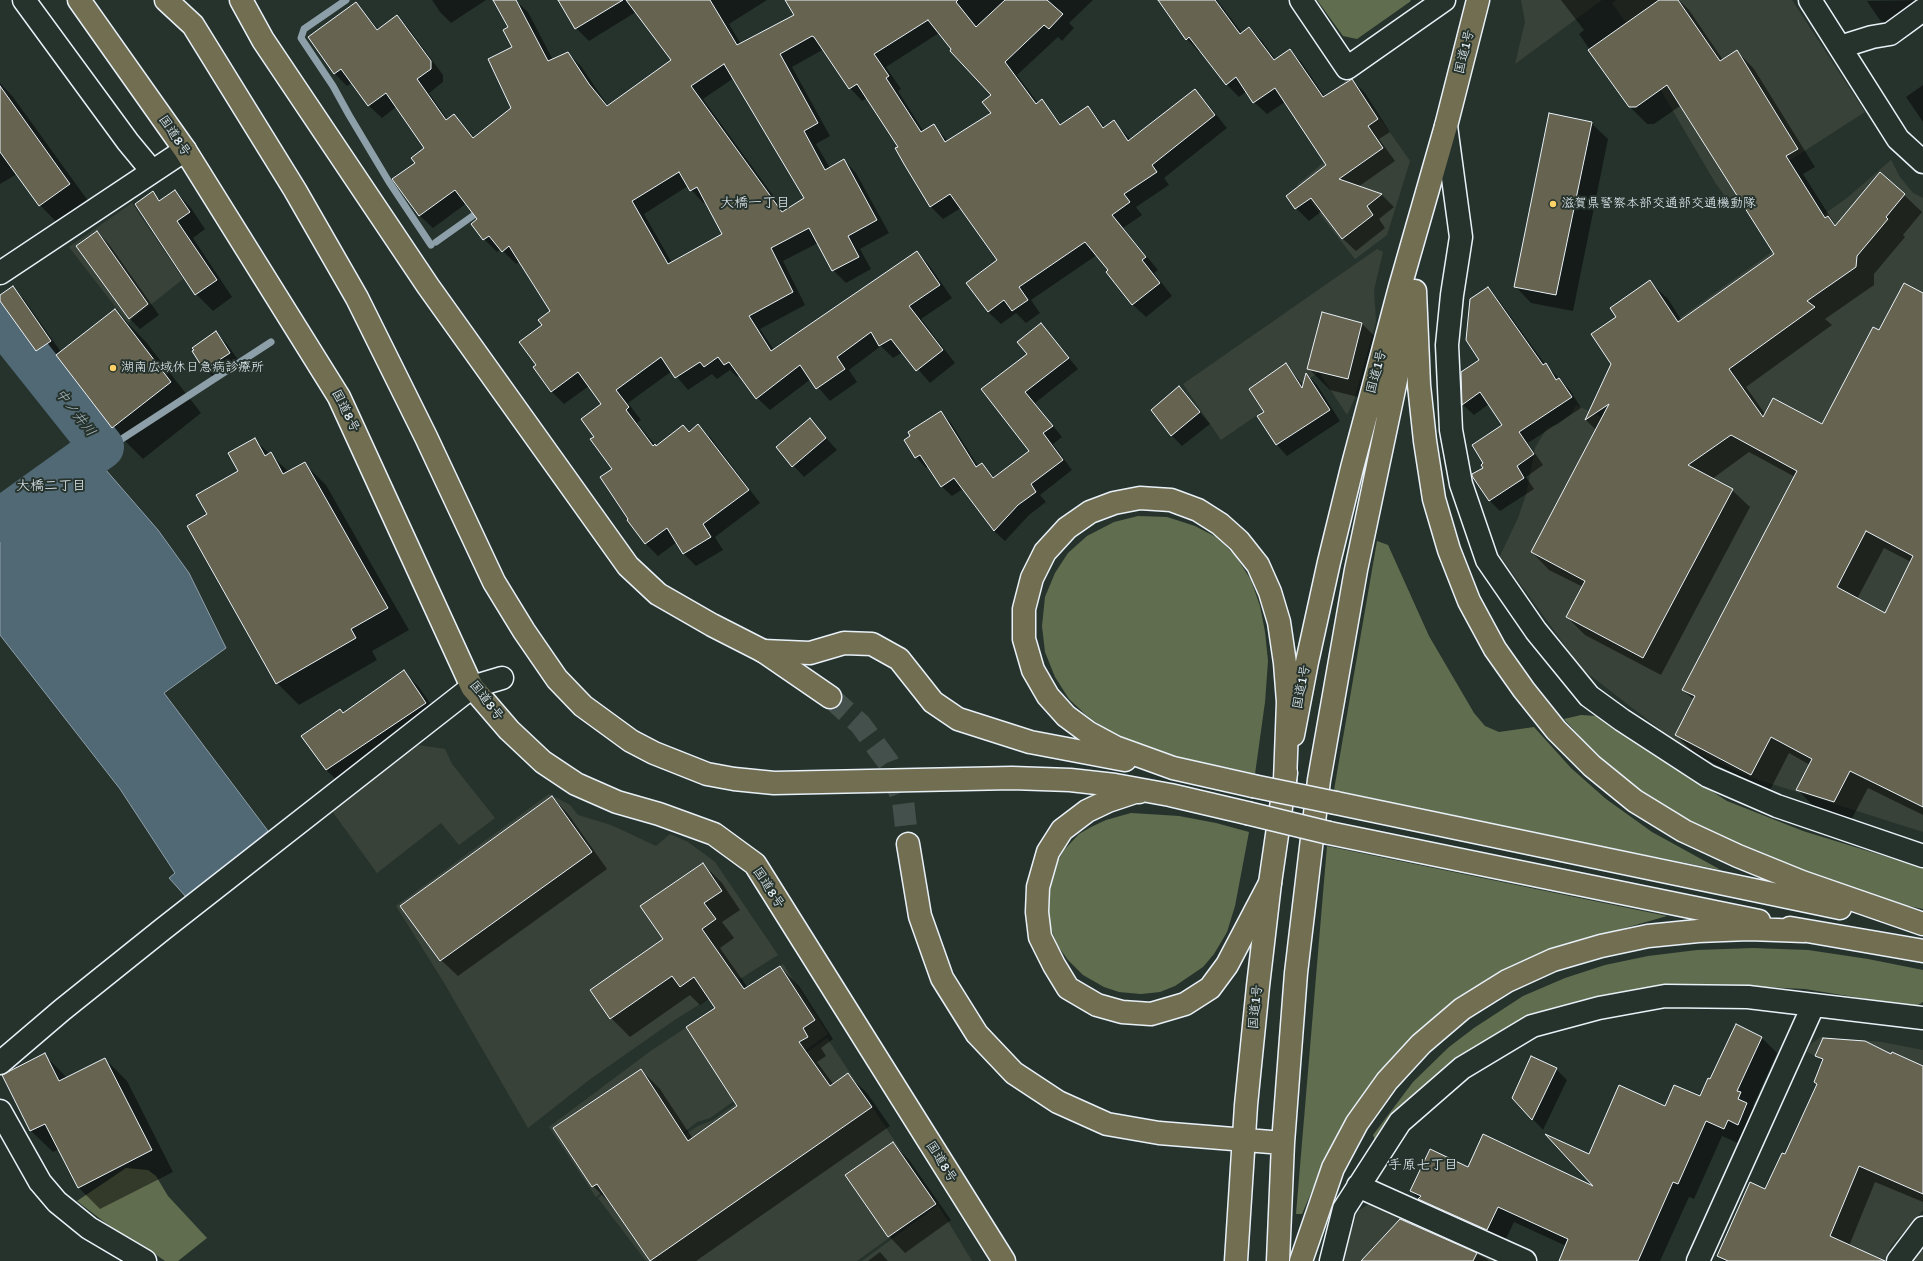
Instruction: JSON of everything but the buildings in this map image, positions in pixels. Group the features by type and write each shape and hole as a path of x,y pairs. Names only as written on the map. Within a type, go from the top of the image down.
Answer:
{"highway":[{"name":"国道8号","path":"79,0 185,150 339,397 472,687 509,730 543,762 576,784 617,802 659,814 714,834 754,864 1004,1261"},
{"path":"166,0 193,25 295,190 357,298 426,437 494,582 524,631 557,679 583,706 631,741 654,753 707,774 734,779 774,783 1012,778 1070,780 1115,785 1170,795 1329,833 1693,906 1804,931 1920,950"},
{"path":"240,0 263,40 428,286 628,566 658,594 712,625 763,651 830,697"},
{"name":"国道1号","path":"1236,1261 1243,1140 1270,883 1285,781 1307,662 1346,490 1400,287 1446,126 1478,0"},
{"name":"国道1号","path":"1278,1261 1283,1143 1296,973 1319,780 1356,570 1415,291 1446,126"},
{"path":"1415,291 1419,385 1425,441 1434,499 1449,550 1469,601 1495,650 1552,725 1592,766 1635,801 1684,831 1738,856 1802,882 1923,924"},
{"path":"1173,768 1115,747 1089,733 1066,716 1048,696 1033,670 1024,639 1024,609 1032,578 1045,552 1068,528 1090,512 1114,503 1140,498 1171,500 1198,510 1220,524 1239,541 1258,565 1270,592 1279,622 1285,663 1288,702 1285,781"},
{"path":"763,651 810,653 844,643 872,644 899,659 933,702 958,719 1030,742 1173,768 1715,883 1923,924"},
{"path":"1170,795 1135,792 1108,801 1086,811 1062,830 1048,852 1038,887 1037,912 1040,937 1054,965 1068,988 1097,1005 1122,1012 1151,1014 1185,1004 1210,988 1227,965 1270,883"},
{"path":"908,844 920,916 942,978 977,1034 1014,1073 1058,1102 1107,1124 1160,1133 1283,1143"},
{"path":"1301,1261 1333,1168 1356,1123 1387,1081 1416,1049 1462,1009 1507,981 1553,960 1601,946 1648,936 1698,931 1748,929 1804,931"}],"street":[{"path":"24,0 128,142 152,171"},
{"path":"1301,0 1347,68 1444,0"},
{"path":"1810,0 1898,139 1923,162"},
{"path":"1840,48 1872,37 1890,34 1923,10"},
{"path":"1446,126 1461,237 1452,295 1447,345 1451,430 1461,484 1487,560 1536,632 1589,696 1622,720 1708,776 1777,806 1923,856"},
{"path":"0,273 185,150"},
{"path":"0,1063 62,1010 157,934 472,687 502,678"},
{"path":"1331,1261 1344,1209 1400,1122 1462,1068 1532,1026 1599,1008 1665,996 1748,997 1923,1018"},
{"path":"1698,1261 1813,1006"},
{"path":"0,1111 40,1182 57,1202 89,1228 145,1261"},
{"path":"1358,1186 1525,1261"},
{"path":"1898,1261 1923,1228"}],"shaded area":[{"path":"1521,0 1602,0 1515,64 1525,22"},
{"path":"1616,0 1792,0 1865,112 1728,200 1716,184 1660,89 1668,82 1612,3"},
{"path":"1351,77 1410,161 1387,235 1355,259 1297,185 1324,162 1294,118"},
{"path":"1891,160 1900,177 1913,193 1923,198 1923,832 1750,777 1691,750 1670,737 1582,669 1500,556 1518,518 1526,495 1535,448 1547,428 1558,424 1571,414 1576,405 1656,443 1627,356 1847,198"},
{"path":"132,203 183,279 128,323 69,247"},
{"path":"1377,249 1383,252 1374,290 1376,322 1354,400 1347,415 1319,372 1221,440 1183,384"},
{"path":"418,745 445,749 452,764 495,818 459,845 441,823 377,873 332,811 368,781"},
{"path":"549,794 570,805 578,815 611,825 656,846 670,834 688,842 715,862 778,955 673,1021 589,1080 528,1128 443,981 396,906"},
{"path":"783,964 828,1034 710,1118 697,1122 625,1173 596,1197 549,1127 652,1050"},
{"path":"1821,1037 1882,1042 1923,1050 1923,1210 1891,1246 1884,1261 1794,1261 1874,1083 1807,1052 1810,1045"},
{"path":"827,1038 936,1204 857,1261 646,1261 598,1198 650,1158 698,1126 713,1120"},
{"path":"1369,1204 1494,1261 1340,1261 1358,1211"},
{"path":"938,1205 972,1261 862,1261"},
{"path":"1919,1250 1923,1251 1923,1261 1913,1261"}],"green space":[{"path":"1317,0 1411,1 1357,39 1343,36"},
{"path":"1138,516 1167,517 1195,526 1216,537 1235,555 1251,580 1260,606 1265,632 1268,661 1265,702 1255,774 1180,759 1144,749 1112,734 1086,715 1069,699 1055,677 1045,652 1042,626 1045,597 1055,573 1068,553 1087,536 1114,522"},
{"path":"1377,541 1388,545 1429,636 1474,713 1485,726 1499,732 1534,727 1571,768 1606,799 1652,832 1721,870 1521,830 1334,790"},
{"path":"1581,715 1597,716 1727,801 1803,831 1923,868 1923,909 1890,902 1729,844 1674,814 1628,781 1590,748 1564,719"},
{"path":"1131,813 1179,816 1216,823 1249,832 1235,906 1227,932 1214,954 1203,967 1175,986 1160,992 1141,994 1119,992 1104,987 1083,975 1068,960 1058,946 1050,927 1048,891 1054,868 1064,850 1079,834 1091,827 1106,820"},
{"path":"1327,846 1667,916 1545,951 1508,969 1468,993 1438,1015 1411,1041 1345,1124 1332,1144 1302,1214 1296,1214"},
{"path":"1753,948 1808,950 1868,959 1923,970 1923,1002 1918,1005 1903,1005 1805,989 1743,986 1541,1013 1497,1033 1461,1058 1397,1111 1375,1140 1373,1135 1413,1082 1449,1047 1474,1028 1523,996 1565,978 1605,965 1648,956 1697,950"},
{"path":"126,1168 148,1170 156,1176 168,1196 207,1238 178,1261 165,1261 142,1245 112,1228 77,1201"}],"water":[{"path":"99,462 158,530 189,573 226,648 164,693 268,831 187,898 169,878 175,873 120,789 0,635 0,534"}],"waterway":[{"path":"346,0 304,29 301,38 333,86 389,182 431,245"},
{"path":"436,242 481,210"},
{"name":"中ノ井川","path":"0,319 102,447 0,520"},
{"path":"102,447 111,446 271,342"}],"tunnel":[{"path":"830,697 860,724 888,762 903,801 908,844"}],"place":[{"name":"滋賀県警察本部交通部交通機動隊","path":"1553,204"},
{"name":"湖南広域休日急病診療所","path":"113,368"}],"district":[{"name":"大橋一丁目","path":"755,203"},
{"name":"大橋二丁目","path":"51,486"},
{"name":"手原七丁目","path":"1423,1165"}]}
